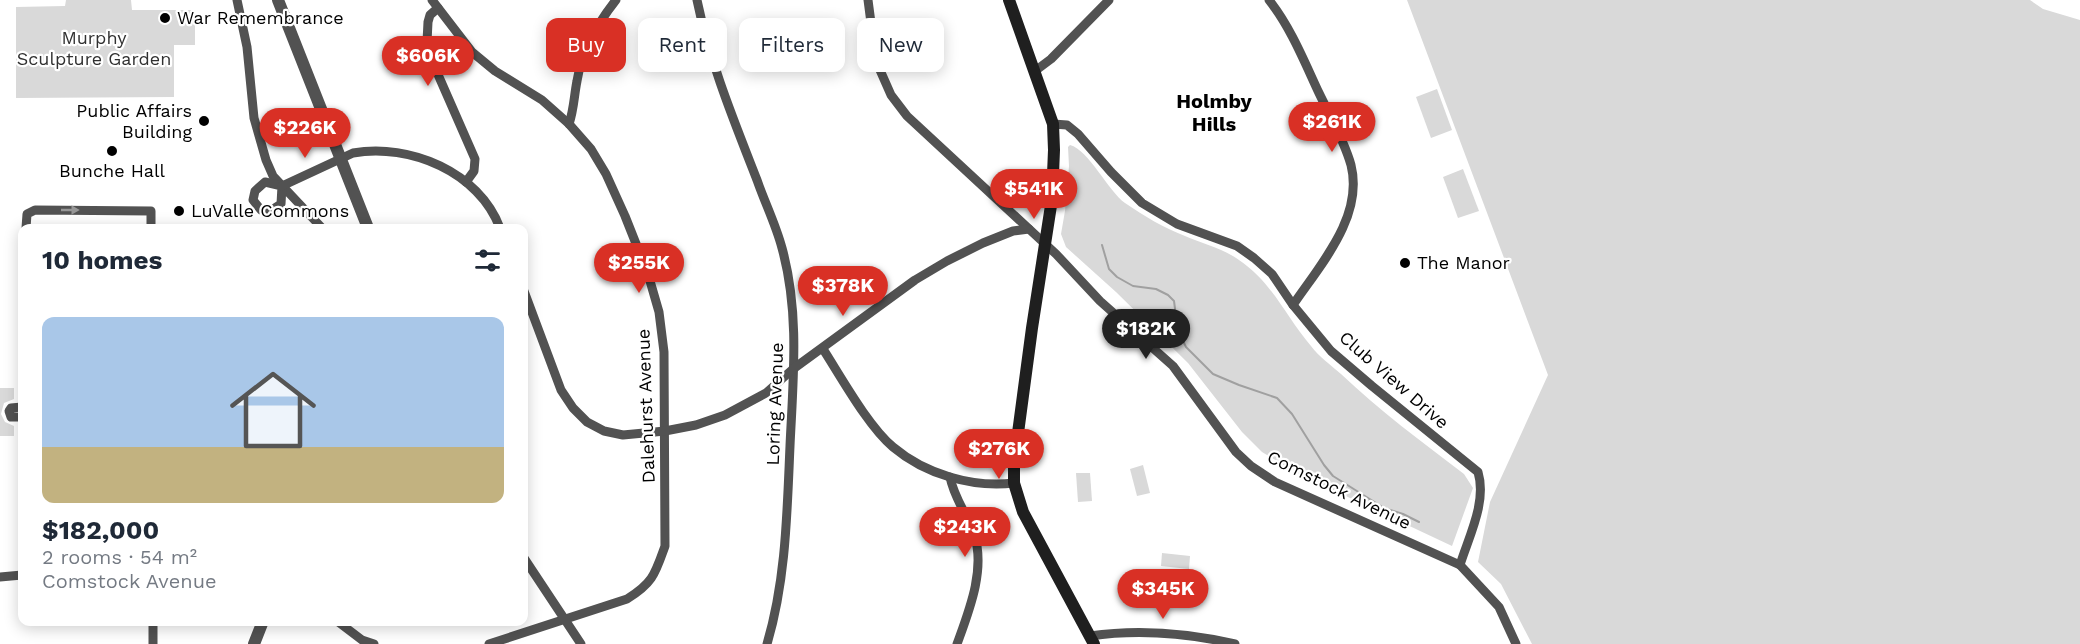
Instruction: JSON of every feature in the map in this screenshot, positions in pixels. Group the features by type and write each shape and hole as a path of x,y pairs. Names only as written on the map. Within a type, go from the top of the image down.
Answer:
{"main road":[{"path":"1009,0 1053,124 1054,172 1032,327 1014,483 1023,512 1092,640"}],"street":[{"path":"237,0 247,47 254,118 271,172 318,224"},
{"path":"278,0 366,224"},
{"path":"569,124 574,110 581,61 598,25 616,0"},
{"name":"Loring Avenue","path":"697,0 716,74 782,246 791,282 794,309 794,369 782,577 775,618 767,644"},
{"name":"Comstock Avenue","path":"868,0 876,61 891,95 907,116 1056,254 1100,301 1173,366 1236,452 1251,466 1275,482 1460,565 1500,607 1516,644"},
{"path":"1035,71 1051,59 1109,0"},
{"path":"1269,0 1291,33 1331,118 1346,152 1353,180 1350,209 1345,224 1293,305"},
{"path":"435,4 428,22 427,42 436,69 475,159 474,171 466,182"},
{"name":"Dalehurst Avenue","path":"435,4 472,52 495,71 542,100 569,124 591,149 606,174 648,274 659,312 664,352 665,546 657,571 645,588 627,599 489,644"},
{"name":"Club View Drive","path":"1053,124 1067,125 1078,134 1142,204 1176,224 1238,246 1254,258 1272,274 1293,305 1331,351 1478,472 1481,483 1480,500 1460,565"},
{"path":"282,186 341,159 363,152 405,155 426,160 466,182 484,202 498,224"},
{"path":"26,224 27,214 35,210 151,210 151,224"},
{"path":"528,302 561,390 586,422 604,431 623,435 665,431 725,415 766,393 794,369 915,280 947,261 1000,236 1013,231 1029,229"},
{"path":"823,349 875,427 892,446 918,464 950,477 998,485 1014,483"},
{"path":"18,407 11,408 9,411 11,417 18,417"},
{"path":"950,477 952,488 973,531 978,559 976,579 957,644"},
{"path":"528,564 581,644"},
{"path":"0,576 18,575"},
{"path":"153,626 153,644"},
{"path":"254,644 261,626"},
{"path":"344,626 362,640 374,644"},
{"path":"1092,640 1119,632 1172,634 1235,644"}],"green space":[{"name":"Murphy Sculpture Garden","path":"66,0 131,0 132,10 195,10 195,45 174,45 174,97 16,98 16,7 65,6"},
{"path":"1407,0 2030,0 2043,9 2080,20 2080,644 1532,644 1501,584 1478,562 1490,502 1548,375"},
{"path":"1437,89 1452,130 1431,138 1416,97"},
{"path":"1070,145 1084,154 1125,203 1169,229 1226,252 1251,269 1270,289 1318,354 1386,413 1464,474 1473,488 1452,546 1299,474 1262,452 1242,432 1188,363 1116,292 1066,247 1061,234"},
{"path":"1463,169 1479,211 1458,218 1443,177"},
{"path":"0,388 14,388 14,399 4,403 1,414 5,422 14,426 14,436 0,436"},
{"path":"1143,465 1150,493 1137,496 1130,469"},
{"path":"1076,473 1090,473 1092,501 1078,502"},
{"path":"1162,553 1190,556 1189,569 1161,566"}],"waterway":[{"path":"1102,245 1109,269 1117,277 1133,286 1156,289 1174,301 1178,331 1186,347 1213,374 1277,398 1292,414 1333,476 1384,508 1419,522"}],"place":[{"name":"War Remembrance","path":"165,18"},
{"name":"Public Affairs Building","path":"204,121"},
{"name":"Bunche Hall","path":"112,151"},
{"name":"LuValle Commons","path":"179,211"},
{"name":"The Manor","path":"1405,263"}],"district":[{"name":"Holmby Hills","path":"1214,112"}]}
